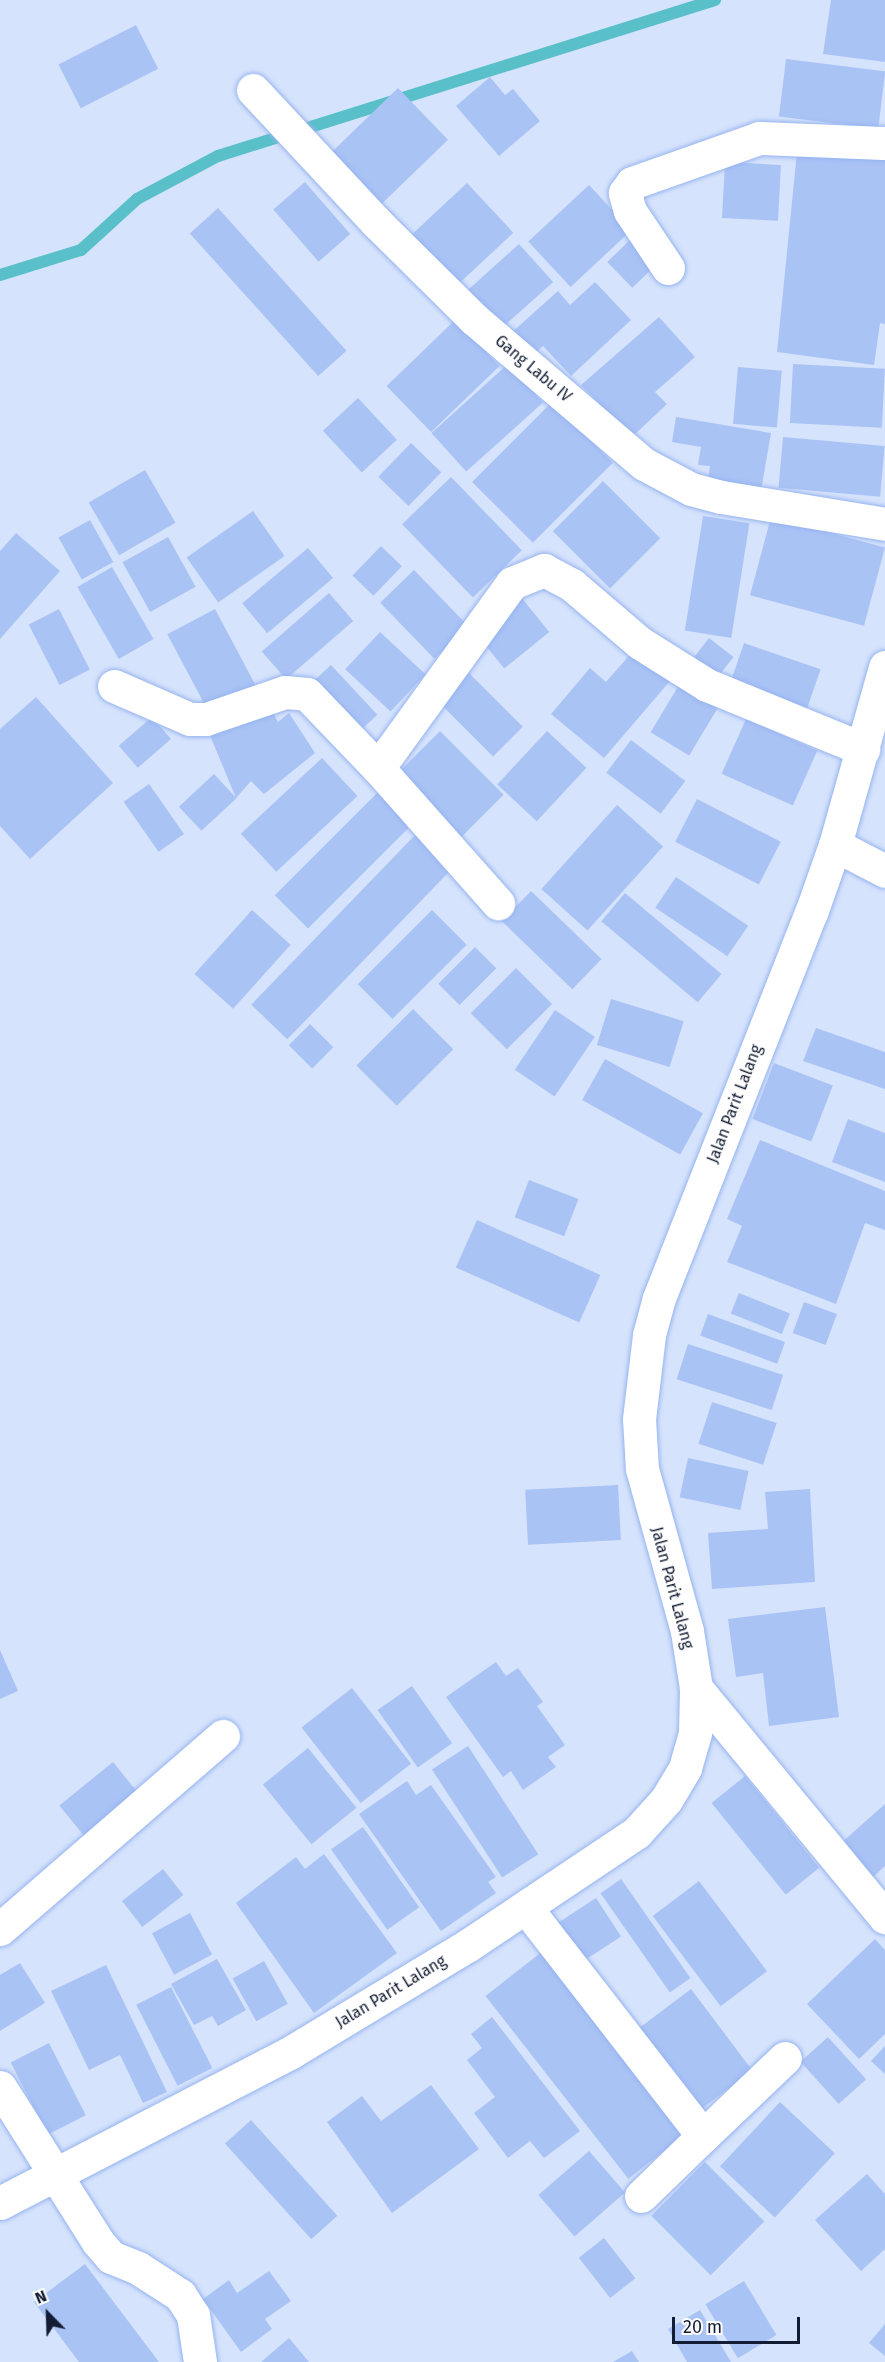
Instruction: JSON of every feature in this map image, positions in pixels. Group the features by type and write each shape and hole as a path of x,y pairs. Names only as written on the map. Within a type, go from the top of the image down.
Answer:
{"street":[{"name":"Gang Labu IV","path":"253,90 377,223 474,319 644,464 691,489 720,497 885,524"},
{"path":"668,268 630,211 625,193 632,183 759,138 885,143"},
{"path":"378,768 512,583 544,570 572,585 640,643 698,681 863,749"},
{"name":"Jalan Parit Lalang","path":"0,2203 55,2177 291,2052 527,1909 637,1832 666,1800 685,1768 695,1733 696,1688 687,1631 642,1469 639,1419 649,1335 659,1298 834,845 885,667"},
{"path":"114,686 190,719 206,719 285,692 307,694 378,768 498,903"},
{"path":"834,845 885,871"},
{"path":"696,1688 885,1917"},
{"path":"0,1929 223,1736"},
{"path":"527,1909 703,2136"},
{"path":"641,2196 785,2058"},
{"path":"0,2087 55,2177 111,2257 138,2268 180,2295 193,2315 200,2362"}],"building":[{"path":"831,0 885,0 885,62 823,54"},
{"path":"136,25 158,69 81,108 58,64"},
{"path":"786,59 885,71 878,129 779,117"},
{"path":"490,77 505,95 513,89 540,121 499,156 456,106"},
{"path":"398,88 448,140 379,206 329,155"},
{"path":"797,152 885,158 885,324 880,323 874,365 777,352"},
{"path":"725,162 781,165 778,221 722,218"},
{"path":"305,182 350,234 319,262 273,210"},
{"path":"467,183 513,233 454,288 408,238"},
{"path":"589,185 631,230 571,287 528,242"},
{"path":"218,208 346,351 318,376 190,233"},
{"path":"631,239 656,265 632,288 607,262"},
{"path":"519,244 553,282 500,329 466,292"},
{"path":"595,282 631,320 571,376 543,346 531,356 510,334 558,291 570,305"},
{"path":"659,317 695,357 655,392 667,404 632,437 581,385"},
{"path":"455,320 499,366 431,432 387,386"},
{"path":"508,364 543,403 466,472 431,433"},
{"path":"793,364 885,369 882,428 790,423"},
{"path":"738,367 782,371 777,428 733,424"},
{"path":"358,398 397,440 362,472 323,431"},
{"path":"552,402 613,463 533,543 472,482"},
{"path":"676,417 771,433 760,497 707,487 710,466 698,465 701,447 672,442"},
{"path":"783,437 885,446 880,497 779,488"},
{"path":"411,443 441,472 409,506 378,477"},
{"path":"145,470 176,523 119,555 89,502"},
{"path":"451,477 522,550 473,598 402,524"},
{"path":"603,481 660,538 610,588 553,531"},
{"path":"253,511 285,556 218,603 187,557"},
{"path":"703,516 749,523 731,638 685,631"},
{"path":"771,517 885,548 864,626 750,595"},
{"path":"90,520 113,562 82,579 59,537"},
{"path":"16,533 60,571 0,639 0,551"},
{"path":"168,537 196,587 150,612 123,562"},
{"path":"381,546 402,566 373,596 353,575"},
{"path":"308,548 333,578 267,633 242,603"},
{"path":"112,567 154,639 119,659 77,587"},
{"path":"414,570 468,626 434,659 380,603"},
{"path":"329,593 353,621 286,679 262,651"},
{"path":"521,597 549,632 504,668 476,634"},
{"path":"59,609 90,670 60,685 29,624"},
{"path":"215,609 256,687 209,712 167,634"},
{"path":"380,632 425,674 391,712 345,669"},
{"path":"709,638 733,657 714,682 690,662"},
{"path":"744,643 821,669 805,714 729,687"},
{"path":"634,650 670,681 604,758 551,714 590,668 606,682"},
{"path":"331,665 377,715 360,731 313,681"},
{"path":"462,666 523,727 493,757 432,696"},
{"path":"682,680 721,703 689,755 651,732"},
{"path":"36,697 113,783 30,859 0,826 0,729"},
{"path":"268,703 278,722 289,713 315,753 264,794 251,781 236,798 209,733"},
{"path":"152,717 171,739 138,768 119,746"},
{"path":"746,719 817,751 793,806 722,774"},
{"path":"440,731 504,795 455,843 391,780"},
{"path":"547,731 586,768 537,821 497,784"},
{"path":"631,740 685,781 661,814 606,773"},
{"path":"322,758 357,796 276,872 241,834"},
{"path":"214,774 237,798 201,831 179,807"},
{"path":"149,784 184,834 159,852 124,802"},
{"path":"378,792 411,825 308,928 275,895"},
{"path":"697,799 781,842 759,884 675,842"},
{"path":"617,805 663,846 587,930 541,889"},
{"path":"418,832 454,867 287,1039 251,1005"},
{"path":"676,877 748,926 727,956 655,908"},
{"path":"531,891 601,959 572,989 502,921"},
{"path":"625,893 722,974 698,1002 601,921"},
{"path":"252,910 291,945 233,1009 194,974"},
{"path":"432,910 467,945 392,1019 358,984"},
{"path":"475,947 496,968 459,1005 438,984"},
{"path":"516,968 552,1004 507,1049 471,1013"},
{"path":"611,999 684,1021 670,1067 597,1045"},
{"path":"413,1009 453,1049 397,1106 356,1066"},
{"path":"555,1010 595,1037 555,1097 515,1070"},
{"path":"310,1024 333,1047 312,1069 289,1045"},
{"path":"816,1028 885,1052 885,1089 803,1061"},
{"path":"605,1059 703,1113 680,1154 582,1100"},
{"path":"774,1063 833,1086 811,1142 752,1119"},
{"path":"848,1119 885,1133 885,1182 832,1162"},
{"path":"760,1140 885,1191 885,1230 865,1223 836,1304 727,1262 742,1226 727,1219"},
{"path":"529,1180 578,1199 564,1236 515,1217"},
{"path":"477,1220 600,1275 579,1322 456,1268"},
{"path":"739,1293 790,1314 782,1334 731,1313"},
{"path":"804,1302 837,1314 826,1345 793,1333"},
{"path":"708,1314 785,1342 777,1364 700,1336"},
{"path":"688,1344 783,1375 772,1410 677,1379"},
{"path":"712,1402 777,1423 763,1465 698,1444"},
{"path":"688,1458 749,1471 740,1510 680,1497"},
{"path":"618,1485 621,1540 528,1545 525,1490"},
{"path":"810,1489 815,1582 712,1589 708,1533 768,1529 765,1492"},
{"path":"825,1607 839,1717 769,1726 763,1673 736,1677 728,1619"},
{"path":"0,1650 18,1691 0,1699"},
{"path":"496,1662 506,1676 518,1668 543,1702 537,1706 565,1745 548,1757 556,1767 523,1790 511,1771 503,1777 446,1697"},
{"path":"412,1686 452,1743 418,1767 378,1710"},
{"path":"352,1688 411,1764 361,1803 302,1727"},
{"path":"468,1746 538,1854 502,1878 432,1769"},
{"path":"308,1748 356,1808 311,1844 263,1785"},
{"path":"113,1762 143,1799 90,1843 59,1805"},
{"path":"745,1776 819,1868 786,1895 712,1803"},
{"path":"407,1781 416,1795 431,1785 496,1877 488,1882 496,1893 441,1931 359,1814"},
{"path":"885,1804 885,1866 871,1879 840,1844"},
{"path":"363,1827 419,1907 387,1930 331,1849"},
{"path":"324,1854 397,1953 314,2013 236,1903 296,1857 305,1869"},
{"path":"163,1869 183,1895 142,1927 122,1901"},
{"path":"621,1879 690,1978 670,1992 601,1893"},
{"path":"699,1881 767,1971 721,2006 653,1916"},
{"path":"596,1898 621,1937 581,1963 556,1924"},
{"path":"190,1913 212,1954 174,1975 152,1933"},
{"path":"875,1939 885,1950 885,2034 859,2059 807,2004"},
{"path":"543,1951 686,2134 628,2179 485,1996"},
{"path":"217,1959 246,2010 218,2026 212,2016 194,2025 171,1984"},
{"path":"264,1961 288,2004 256,2021 233,1978"},
{"path":"20,1963 45,2003 0,2031 0,1975"},
{"path":"106,1965 167,2092 143,2103 120,2055 89,2070 51,1991"},
{"path":"171,1987 212,2068 178,2086 136,2005"},
{"path":"691,1989 752,2070 693,2115 632,2034"},
{"path":"492,2017 580,2131 544,2158 530,2141 508,2158 474,2113 495,2097 467,2060 482,2048 471,2034"},
{"path":"828,2037 866,2079 839,2104 801,2062"},
{"path":"49,2043 86,2115 47,2135 11,2063"},
{"path":"885,2046 885,2074 871,2061"},
{"path":"431,2085 479,2149 392,2213 327,2122 362,2096 381,2121"},
{"path":"780,2102 835,2153 775,2218 720,2166"},
{"path":"251,2120 337,2216 311,2239 225,2143"},
{"path":"589,2151 625,2193 575,2236 538,2195"},
{"path":"705,2162 764,2221 711,2275 651,2216"},
{"path":"867,2174 885,2194 885,2249 861,2271 815,2220"},
{"path":"604,2238 635,2278 610,2298 579,2258"},
{"path":"85,2264 159,2362 79,2362 34,2302"},
{"path":"269,2271 291,2301 265,2319 272,2329 241,2352 203,2299 229,2280 237,2293"},
{"path":"744,2281 776,2335 738,2358 705,2304"},
{"path":"700,2310 731,2362 687,2362 668,2329"},
{"path":"885,2324 885,2356 869,2343"},
{"path":"289,2338 309,2362 261,2362"},
{"path":"632,2351 639,2362 613,2362"}],"waterway":[{"path":"0,275 81,250 137,199 218,156 715,0"}]}
